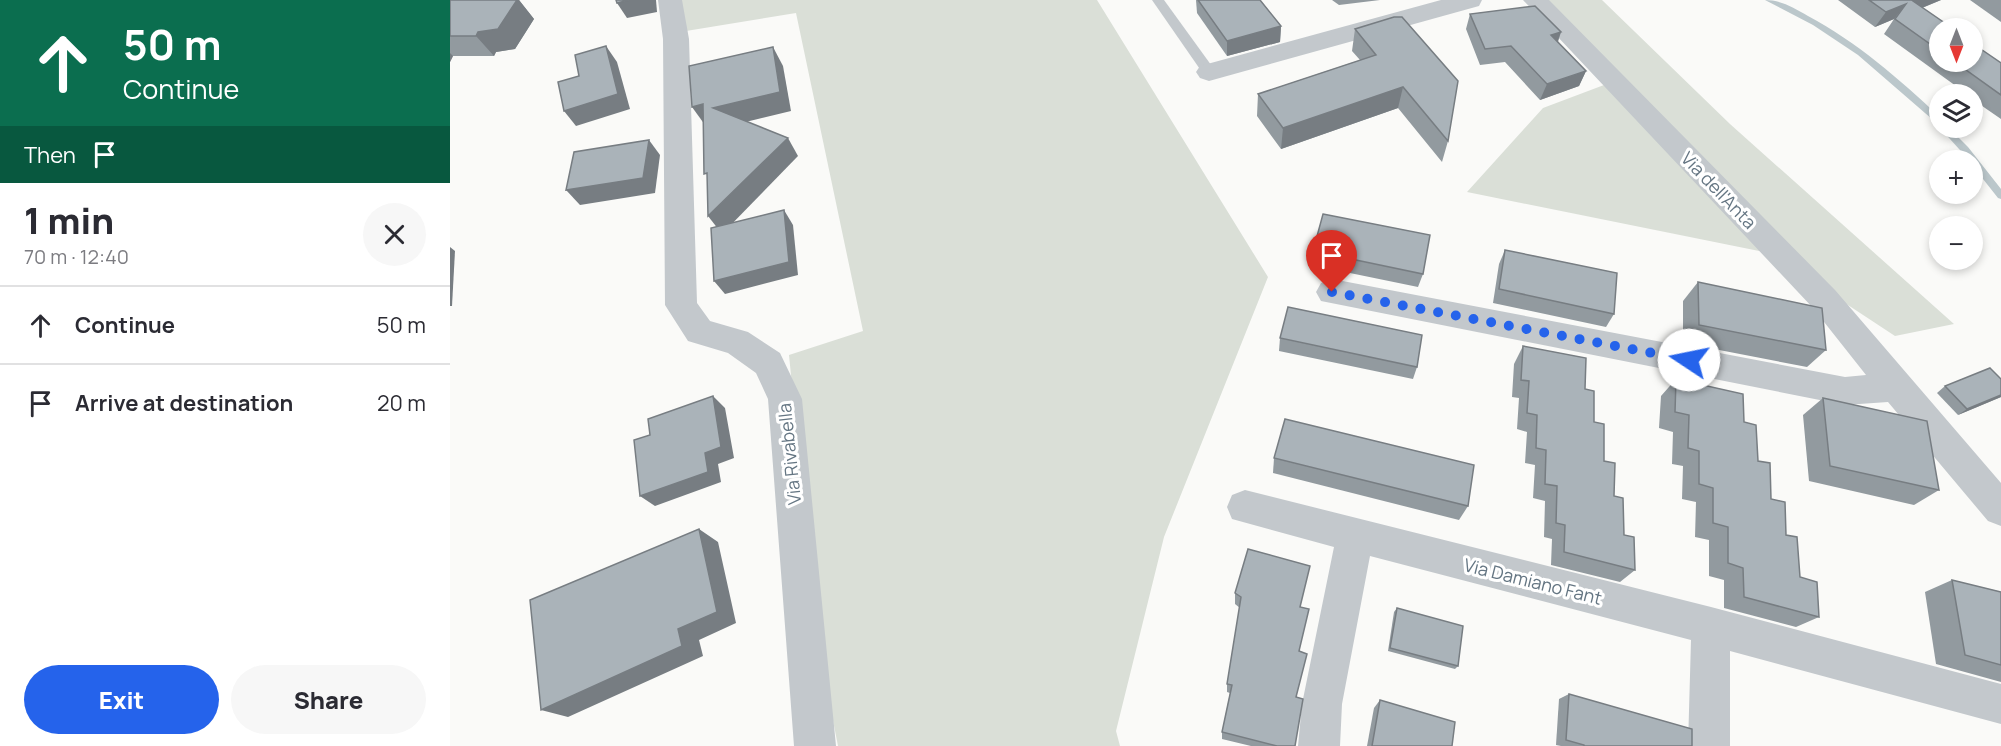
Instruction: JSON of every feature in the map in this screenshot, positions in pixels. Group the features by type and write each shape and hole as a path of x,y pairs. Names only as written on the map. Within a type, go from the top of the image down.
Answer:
{"street":[{"name":"Via Rivabella","path":"670,0 676,39 681,305 699,332 737,342 768,363 785,399 814,746"},
{"path":"1209,72 1470,0"},
{"name":"Via dell'Anta","path":"1535,0 1824,299 1896,387 2001,508"},
{"path":"1332,292 1845,391 1896,387"},
{"name":"Via Damiano Fant","path":"1245,507 1711,626 2001,704"},
{"path":"1318,746 1322,704 1355,536"},
{"path":"1710,746 1711,626"}],"lane":[{"path":"1158,0 1209,72"}],"shaded area":[{"path":"671,0 1097,0 1268,277 1164,537 1116,731 1120,746 838,746 817,639 789,355 863,331 796,13 686,31"},
{"path":"1525,0 1602,0 1730,124 1954,324 1895,336 1769,253 1467,192 1543,108 1604,85"}],"building":[{"path":"450,0 517,0 498,29 478,32 476,36 450,36"},
{"path":"1198,0 1260,0 1281,26 1227,41"},
{"path":"1869,0 1916,0 1913,1 1938,18 1929,18 1929,43 1895,19 1906,4 1886,12"},
{"path":"1535,6 1561,32 1551,35 1586,71 1547,84 1511,46 1485,49 1470,14"},
{"path":"1394,17 1402,17 1458,81 1448,141 1403,87 1283,128 1258,94 1376,55 1355,29"},
{"path":"606,46 618,94 564,111 558,82 579,76 575,55"},
{"path":"773,47 780,92 713,108 788,138 708,216 707,173 704,174 703,104 692,107 689,66"},
{"path":"1983,51 2001,63 2001,95 1969,72 1983,72"},
{"path":"649,140 643,178 566,190 574,152"},
{"path":"784,210 789,262 714,281 711,228"},
{"path":"1323,214 1430,235 1423,274 1313,251"},
{"path":"1505,250 1617,273 1614,314 1499,289"},
{"path":"1698,282 1822,308 1826,350 1699,325"},
{"path":"1288,307 1422,335 1417,367 1280,338"},
{"path":"1523,346 1586,358 1585,389 1594,391 1594,422 1604,424 1604,461 1615,463 1614,496 1623,498 1624,535 1634,537 1635,570 1564,552 1565,525 1556,523 1557,486 1545,484 1546,450 1536,448 1537,415 1527,413 1529,381 1521,380"},
{"path":"1990,368 2001,379 2001,395 1967,409 1945,386"},
{"path":"1676,379 1743,394 1744,422 1756,425 1758,461 1770,463 1771,499 1785,502 1786,535 1797,537 1800,577 1817,582 1819,617 1744,597 1743,568 1728,563 1728,527 1713,523 1713,488 1699,484 1699,451 1688,448 1689,415 1675,412"},
{"path":"713,396 721,447 705,453 708,472 640,496 634,440 650,435 648,419"},
{"path":"1823,398 1927,421 1939,490 1830,466"},
{"path":"1285,419 1474,465 1468,506 1274,458"},
{"path":"699,529 717,612 678,629 682,646 541,710 530,600"},
{"path":"1248,549 1310,566 1300,607 1309,609 1299,651 1307,654 1296,697 1303,699 1295,746 1277,746 1222,732 1232,685 1227,684 1241,597 1235,593"},
{"path":"1952,580 2001,592 2001,665 1965,655"},
{"path":"1397,608 1463,626 1458,666 1390,648"},
{"path":"1569,694 1692,729 1692,746 1584,746 1566,740"},
{"path":"1380,700 1455,722 1452,746 1372,746"}],"waterway":[{"path":"1769,0 1816,23 1839,38 1882,70 1929,113"},
{"path":"1954,138 2001,196"}],"route":[{"path":"1332,292 1689,360"}]}
